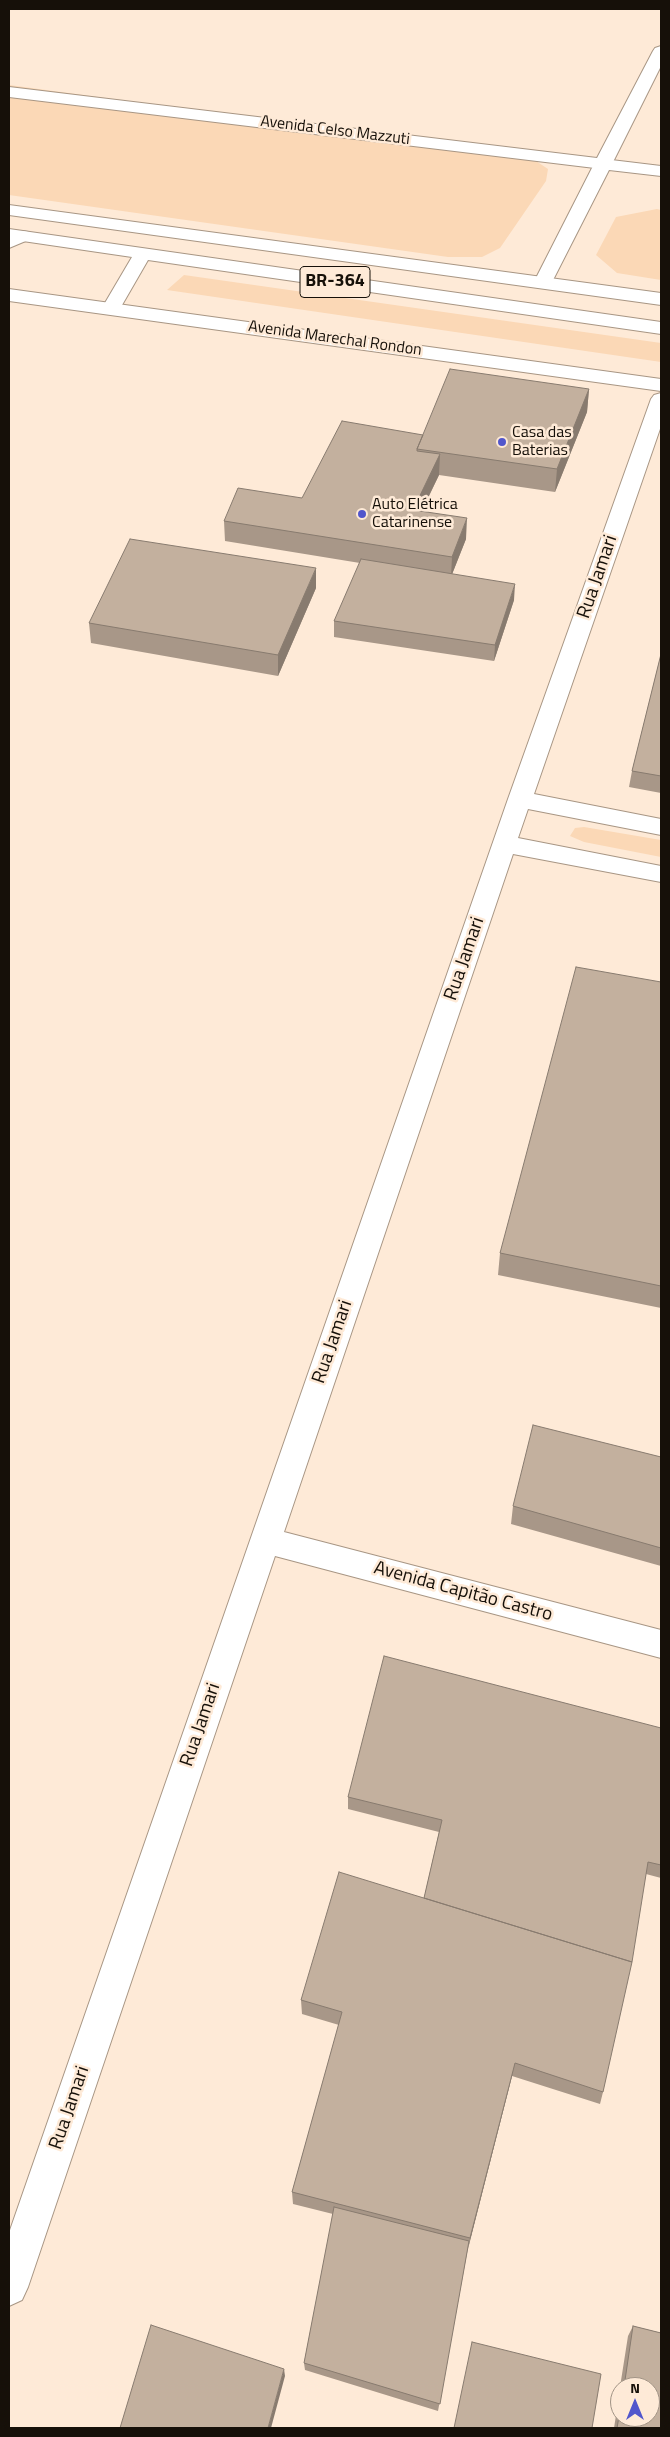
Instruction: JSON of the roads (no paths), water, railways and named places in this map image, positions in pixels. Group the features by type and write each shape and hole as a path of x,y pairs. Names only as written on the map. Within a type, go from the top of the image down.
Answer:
{"main road":[{"path":"543,282 603,164 656,74 661,51"},
{"name":"Avenida Celso Mazzuti","path":"9,92 661,171"},
{"name":"BR-364","path":"9,210 661,299"},
{"name":"BR-364","path":"13,238 661,328"},
{"path":"111,308 142,255"},
{"name":"Avenida Marechal Rondon","path":"9,295 661,386"},
{"name":"Rua Jamari","path":"9,2287 264,1540 520,799 661,399"},
{"path":"520,799 661,827"},
{"path":"506,844 661,874"},
{"name":"Avenida Capitão Castro","path":"264,1540 661,1644"}],"place":[{"name":"Casa das Baterias","path":"502,442"},
{"name":"Auto Elétrica Catarinense","path":"362,514"}]}
